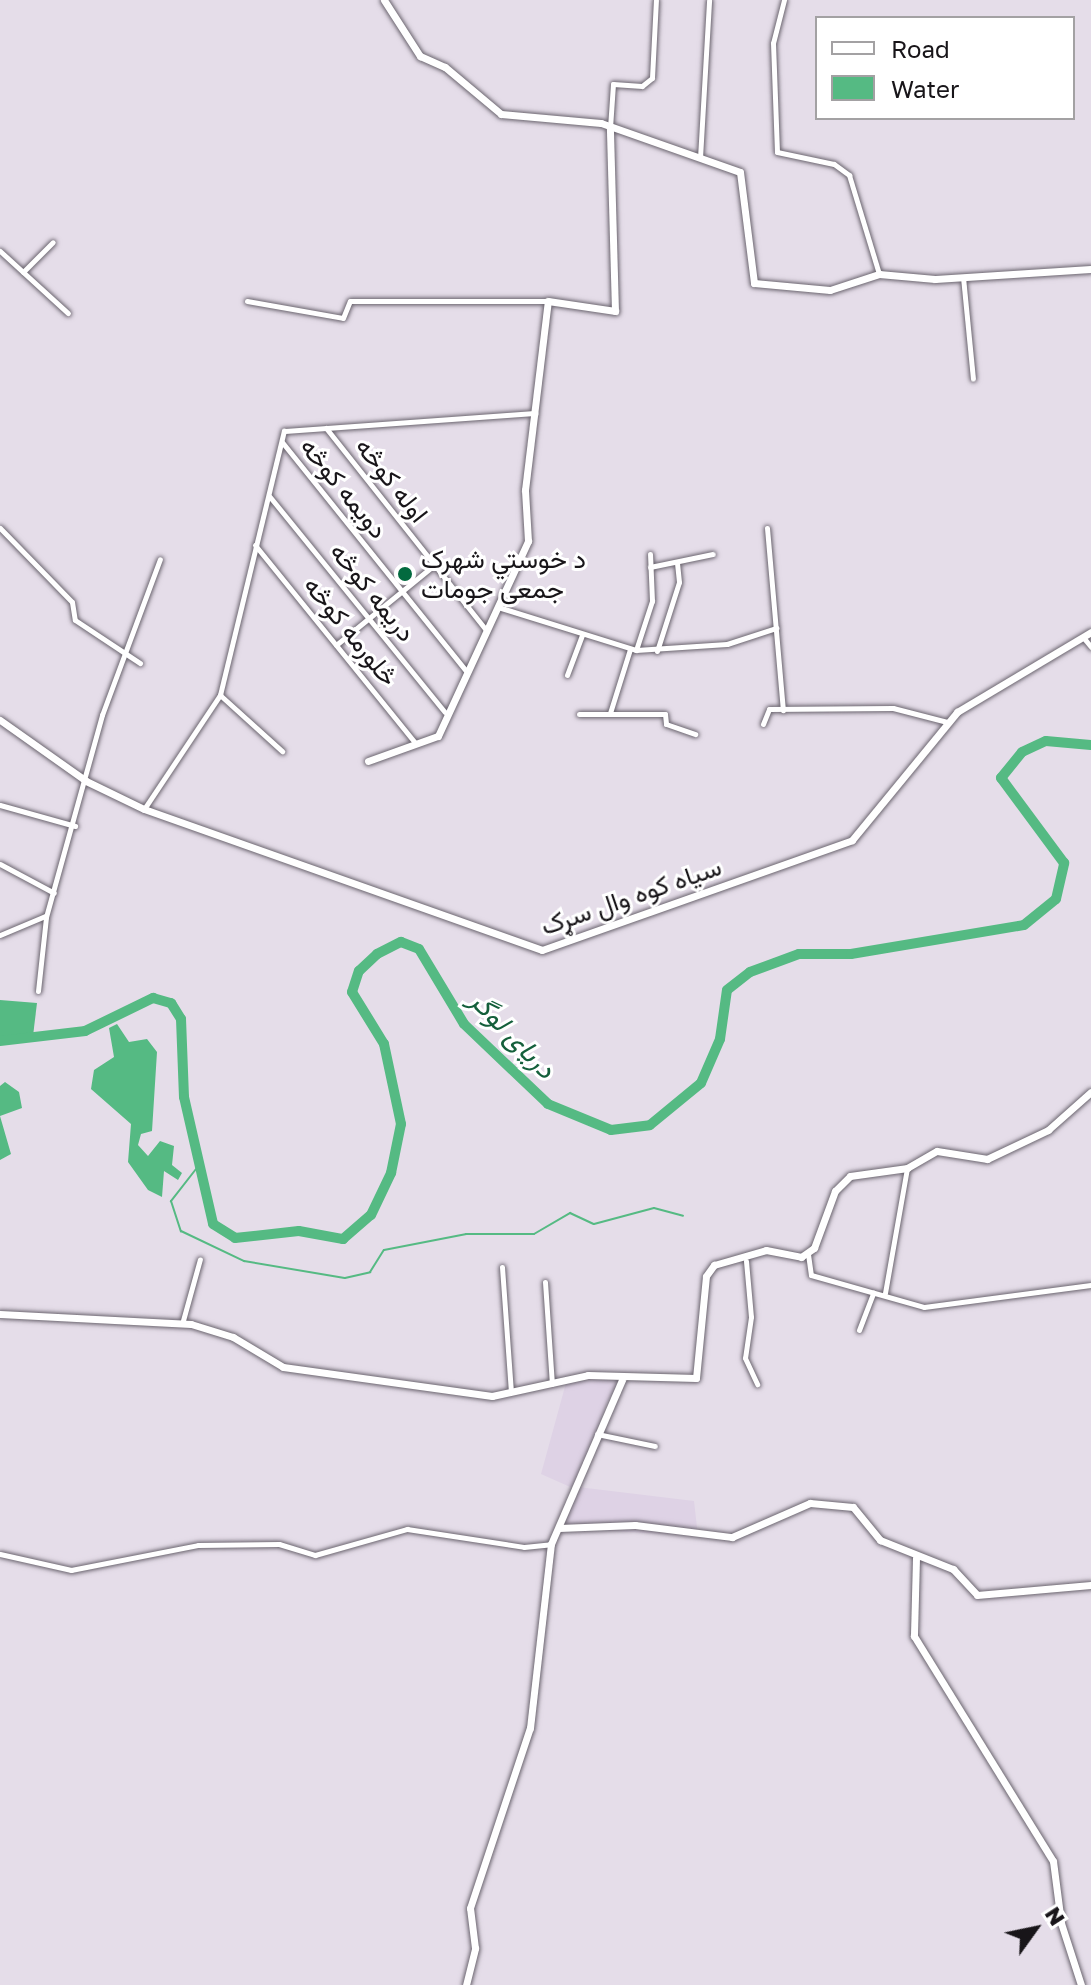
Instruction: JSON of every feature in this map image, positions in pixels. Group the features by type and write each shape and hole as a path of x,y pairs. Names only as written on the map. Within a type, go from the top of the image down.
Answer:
{"street":[{"path":"384,0 420,56 501,114 610,129 740,172 754,283 830,290 879,274 963,277 1091,269"},
{"path":"247,301 343,318 350,301 548,301 615,311 610,129 613,84 642,86 652,78 656,0"},
{"path":"700,158 709,0"},
{"path":"784,0 773,43 777,152 834,164 849,175 879,274"},
{"path":"23,272 53,242"},
{"path":"0,251 68,313"},
{"path":"963,277 973,379"},
{"path":"368,761 438,736 445,712 487,631 528,541 525,490 538,413 548,301"},
{"path":"144,809 220,695 255,544 286,430 538,413"},
{"name":"اوله کوڅه","path":"325,427 487,631"},
{"name":"دویمه کوڅه","path":"281,442 466,671"},
{"name":"دریمه کوڅه","path":"269,497 445,712"},
{"path":"0,528 72,602 75,620 121,657 140,663"},
{"path":"767,528 783,710"},
{"name":"څلورمه کوڅه","path":"255,544 416,744"},
{"path":"610,713 652,601 650,554"},
{"path":"650,567 713,554"},
{"path":"0,935 42,920 49,907 75,826 121,657 160,559"},
{"path":"657,651 679,582 677,563"},
{"path":"336,645 434,565"},
{"path":"497,607 633,650 657,651 727,644 776,628"},
{"name":"سیاه کوه وال سړک","path":"0,720 86,781 144,809 542,950 852,840 947,722 1091,632"},
{"path":"567,675 582,635"},
{"path":"1082,637 1091,647"},
{"path":"220,695 282,751"},
{"path":"763,724 764,711 893,708 947,722"},
{"path":"579,714 665,714 666,724 695,734"},
{"path":"0,805 75,826"},
{"path":"0,864 54,893"},
{"path":"38,991 49,907"},
{"path":"1091,1092 1048,1130 993,1157 937,1151 907,1168 845,1179 808,1254 811,1275 873,1293 885,1293 924,1307 1091,1285"},
{"path":"885,1293 907,1168"},
{"path":"0,1314 182,1324 214,1330 275,1365 308,1373 353,1373 492,1396 597,1375 622,1380 698,1376 706,1276 719,1262 746,1261 766,1250 808,1254"},
{"path":"182,1324 200,1259"},
{"path":"746,1261 751,1317 745,1358 757,1384"},
{"path":"502,1267 511,1392"},
{"path":"545,1282 552,1384"},
{"path":"859,1330 873,1293"},
{"path":"466,1985 475,1948 470,1908 530,1728 551,1544 596,1434 622,1380"},
{"path":"596,1434 655,1446"},
{"path":"559,1528 635,1525 732,1537 810,1503 853,1507 874,1536 916,1558 953,1569 977,1595 1091,1585"},
{"path":"0,1554 71,1570 198,1545 279,1544 315,1555 407,1529 524,1547 551,1544"},
{"path":"916,1558 914,1636 1053,1861 1061,1923 1081,1985"}],"shaded area":[{"path":"597,1375 622,1380 607,1402 578,1487 694,1501 698,1536 559,1528 577,1490 541,1474 566,1383"}],"water":[{"path":"0,1000 37,1003 33,1036 0,1038"},
{"path":"117,1024 129,1042 147,1039 157,1052 152,1131 141,1134 138,1145 148,1156 160,1141 174,1146 172,1165 182,1173 178,1180 164,1171 162,1197 148,1190 128,1162 131,1124 91,1089 94,1070 114,1057 109,1028"},
{"path":"5,1082 19,1092 22,1108 0,1116 0,1086"},
{"path":"0,1116 11,1154 0,1160"}],"waterway":[{"name":"دریای لوگر","path":"0,1041 85,1031 153,998 171,1003 181,1019 184,1097 213,1224 235,1238 299,1231 343,1239 371,1215 391,1173 401,1124 384,1044 352,992 359,971 377,954 401,942 419,949 464,1024 548,1104 611,1130 650,1125 701,1083 720,1039 727,990 750,972 799,954 851,954 1024,925 1056,899 1064,863 1001,778 1022,752 1046,741 1091,745"},
{"path":"196,1169 171,1201 181,1231 244,1261 345,1278 370,1272 384,1250 466,1234 534,1234 570,1213 594,1224 654,1208 683,1216"}],"place":[{"name":"د خوستي شهرک جمعی جومات","path":"405,574"}]}
